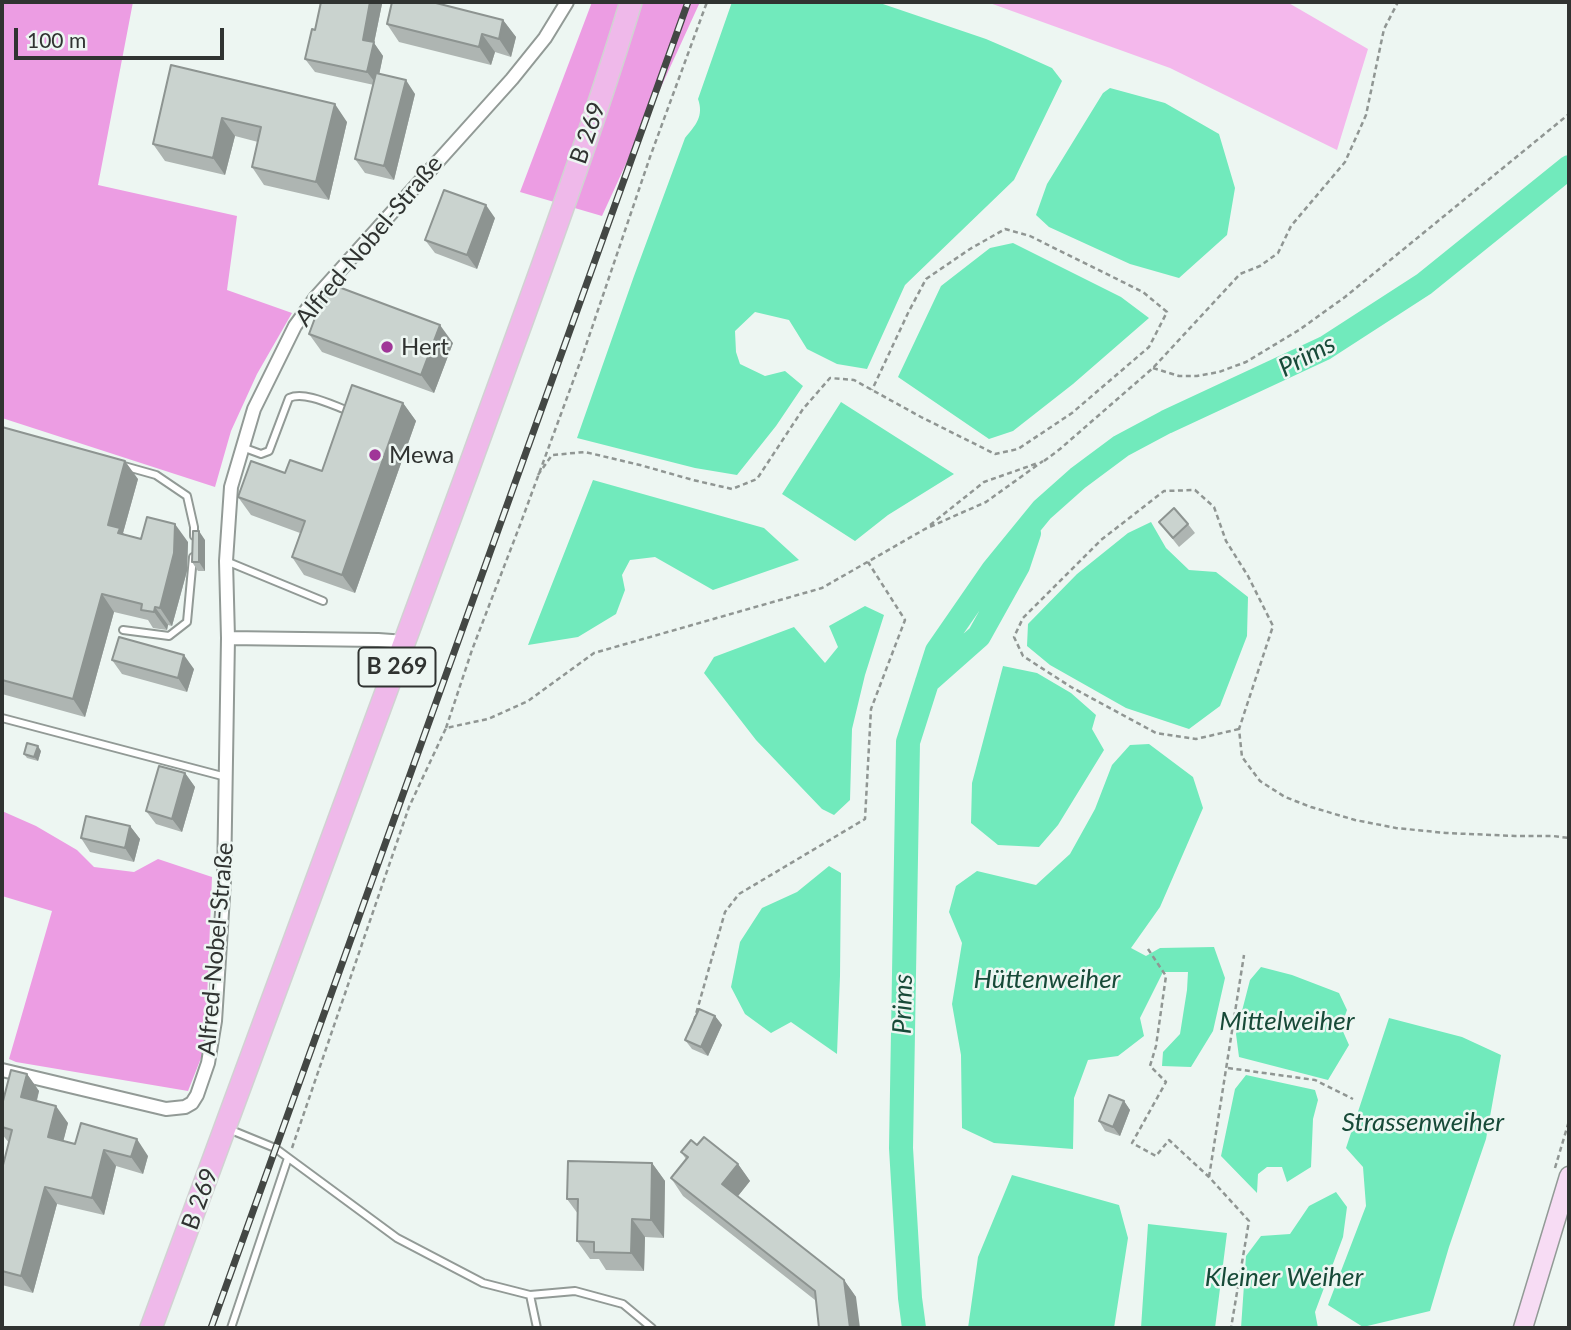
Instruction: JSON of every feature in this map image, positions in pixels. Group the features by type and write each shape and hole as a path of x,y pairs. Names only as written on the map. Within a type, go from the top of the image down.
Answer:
{"main road":[{"name":"B 269","path":"151,1328 406,642 614,60 631,2"},
{"path":"1523,1328 1569,1176"}],"street":[{"name":"Alfred-Nobel-Straße","path":"2,1070 166,1109 185,1107 192,1103 197,1094 208,1063 215,1021 225,881 228,638 226,561 231,486 254,409 295,327 316,297 512,79 545,38 567,2"},
{"path":"228,638 406,642"}],"lane":[{"path":"242,447 261,454 269,451 289,398 293,396 304,396 351,412"},
{"path":"118,464 156,474 187,496 194,527 187,622 169,636 123,631"},
{"path":"226,561 323,601"},
{"path":"2,718 226,778"},
{"path":"226,1128 275,1148 397,1238 483,1283 530,1295 575,1291 623,1304 652,1328"},
{"path":"231,1328 288,1157"},
{"path":"530,1295 537,1328"}],"path":[{"path":"288,1157 409,807 446,728 472,650 582,357 650,157 707,2"},
{"path":"446,728 488,719 527,701 593,653 821,587 925,529 986,502 1060,449 1153,368 1240,274 1278,253 1290,226 1345,162 1366,115 1384,29 1398,2"},
{"path":"1153,368 1179,376 1219,372 1246,362 1299,330 1345,297 1569,114"},
{"path":"538,475 552,456 585,452 732,489 757,479 803,410 830,378 854,380 872,390 995,454 1018,449 1072,412 1149,347 1167,312 1143,292 1122,281 1030,236 1005,229 926,279 872,390"},
{"path":"925,529 984,482 1043,461"},
{"path":"1239,729 1196,739 1156,733 1071,687 1023,656 1014,637 1023,618 1101,541 1164,491 1195,490 1214,506 1226,541 1248,576 1273,626 1239,729 1242,757 1260,781 1285,797 1311,807 1396,828 1446,833 1569,838"},
{"path":"694,1021 725,912 739,894 865,819 871,709 905,620 868,562"},
{"path":"1148,949 1166,976 1156,1046 1150,1066 1166,1082 1132,1143 1156,1156 1169,1140 1209,1177 1249,1221 1231,1328"},
{"path":"1209,1177 1244,955"},
{"path":"1226,1068 1315,1080 1353,1099"}],"shaded area":[{"path":"2,2 133,2 98,185 237,216 227,290 292,313 257,374 231,431 215,487 2,418"},
{"path":"592,2 700,2 602,216 520,192"},
{"path":"987,2 1287,2 1368,49 1337,150 1170,68"},
{"path":"2,811 36,826 77,850 94,867 134,872 158,859 212,877 205,1048 188,1091 9,1059 52,911 2,896"}],"water":[{"path":"732,2 877,2 986,39 1052,68 1062,81 1014,180 905,285 867,369 837,364 807,349 789,320 755,312 735,331 736,352 740,364 765,376 785,371 803,386 776,426 737,475 695,468 577,438 685,138 698,120 698,99"},
{"path":"1110,88 1165,103 1219,134 1235,188 1227,235 1179,278 1130,264 1049,227 1036,215 1047,184 1103,93"},
{"path":"1013,243 1121,297 1149,318 1073,384 1013,431 989,439 898,377 941,286 990,248"},
{"path":"841,402 954,474 888,515 855,541 782,494"},
{"path":"593,480 764,528 799,560 713,590 655,557 630,560 622,575 625,590 616,614 578,637 528,645"},
{"path":"1151,522 1166,548 1189,570 1216,572 1248,597 1247,636 1220,706 1189,729 1126,708 1050,665 1027,646 1028,624 1077,574 1128,533"},
{"path":"865,606 884,615 852,729 850,800 834,815 822,809 756,740 704,673 714,657 794,627 825,663 838,647 829,626"},
{"path":"1003,666 1037,673 1071,693 1096,715 1092,729 1104,750 1058,825 1039,847 998,845 971,823 972,783"},
{"name":"Hüttenweiher","path":"1149,744 1193,777 1203,808 1160,907 1131,948 1146,956 1160,948 1214,947 1225,978 1213,1031 1191,1067 1162,1066 1163,1052 1180,1034 1188,972 1163,972 1140,1018 1144,1036 1118,1056 1088,1060 1074,1098 1073,1149 994,1143 962,1128 961,1055 952,1004 962,943 949,912 956,886 977,871 1036,885 1070,854 1095,809 1112,765 1130,745"},
{"path":"829,866 841,873 837,1054 791,1022 771,1033 745,1014 731,987 740,942 762,908 797,892"},
{"name":"Mittelweiher","path":"1261,967 1292,975 1339,993 1347,1010 1341,1027 1349,1045 1328,1080 1239,1057 1236,1034 1250,980"},
{"name":"Strassenweiher","path":"1389,1018 1462,1037 1501,1055 1486,1139 1430,1311 1363,1327 1328,1305 1366,1206 1363,1167 1346,1148"},
{"path":"1246,1075 1315,1090 1318,1100 1313,1119 1311,1167 1287,1182 1282,1167 1267,1167 1258,1174 1257,1193 1221,1156 1235,1089"},
{"path":"1012,1175 1119,1205 1128,1238 1114,1328 968,1328 978,1257"},
{"name":"Kleiner Weiher","path":"1336,1192 1347,1207 1343,1237 1315,1312 1318,1328 1241,1328 1246,1256 1261,1236 1290,1234 1309,1206"},
{"path":"1148,1224 1227,1233 1215,1328 1141,1328"}],"building":[{"path":"321,2 370,2 363,40 374,42 367,72 305,59"},
{"path":"392,2 432,2 503,20 499,39 482,34 479,47 387,24"},
{"path":"171,65 335,104 316,182 252,167 261,127 222,118 213,158 153,144"},
{"path":"376,73 406,80 384,166 355,159"},
{"path":"444,190 486,205 467,255 425,240"},
{"name":"Hert","path":"328,283 440,325 421,375 309,334"},
{"path":"352,385 403,403 342,575 292,557 305,521 238,497 251,461 285,473 290,460 322,471"},
{"path":"2,427 125,461 108,525 120,528 118,533 141,539 147,517 175,524 174,553 160,608 155,607 154,612 141,610 142,604 102,594 73,699 2,680"},
{"path":"1174,508 1188,524 1173,538 1159,522"},
{"path":"193,531 199,531 199,562 192,562"},
{"path":"119,637 184,655 178,678 112,660"},
{"path":"27,743 38,746 34,757 24,754"},
{"path":"159,766 185,773 172,819 146,811"},
{"path":"86,816 130,826 125,848 81,838"},
{"path":"699,1009 715,1016 701,1047 685,1040"},
{"path":"11,1070 27,1074 21,1097 56,1106 48,1137 75,1144 81,1123 137,1139 131,1157 104,1150 92,1198 45,1187 21,1276 2,1271 2,1169 12,1130 2,1127 2,1105"},
{"path":"1109,1095 1124,1101 1113,1127 1099,1121"},
{"path":"704,1137 738,1164 722,1184 844,1280 850,1328 819,1328 815,1291 671,1178 688,1157 681,1152 691,1140 697,1145"},
{"path":"568,1161 652,1163 651,1220 632,1219 631,1253 594,1252 594,1242 577,1241 578,1199 567,1199"}],"waterway":[{"name":"Prims","path":"914,1328 901,1148 908,742 937,651 993,570 1042,510 1078,478 1121,446 1166,422 1325,348 1424,284 1569,167"},
{"name":"Prims","path":"927,682 979,636 1018,566 1029,533"}],"railway":[{"path":"211,1328 688,2"}],"place":[{"name":"Hert","path":"387,347"},
{"name":"Mewa","path":"375,455"}]}
